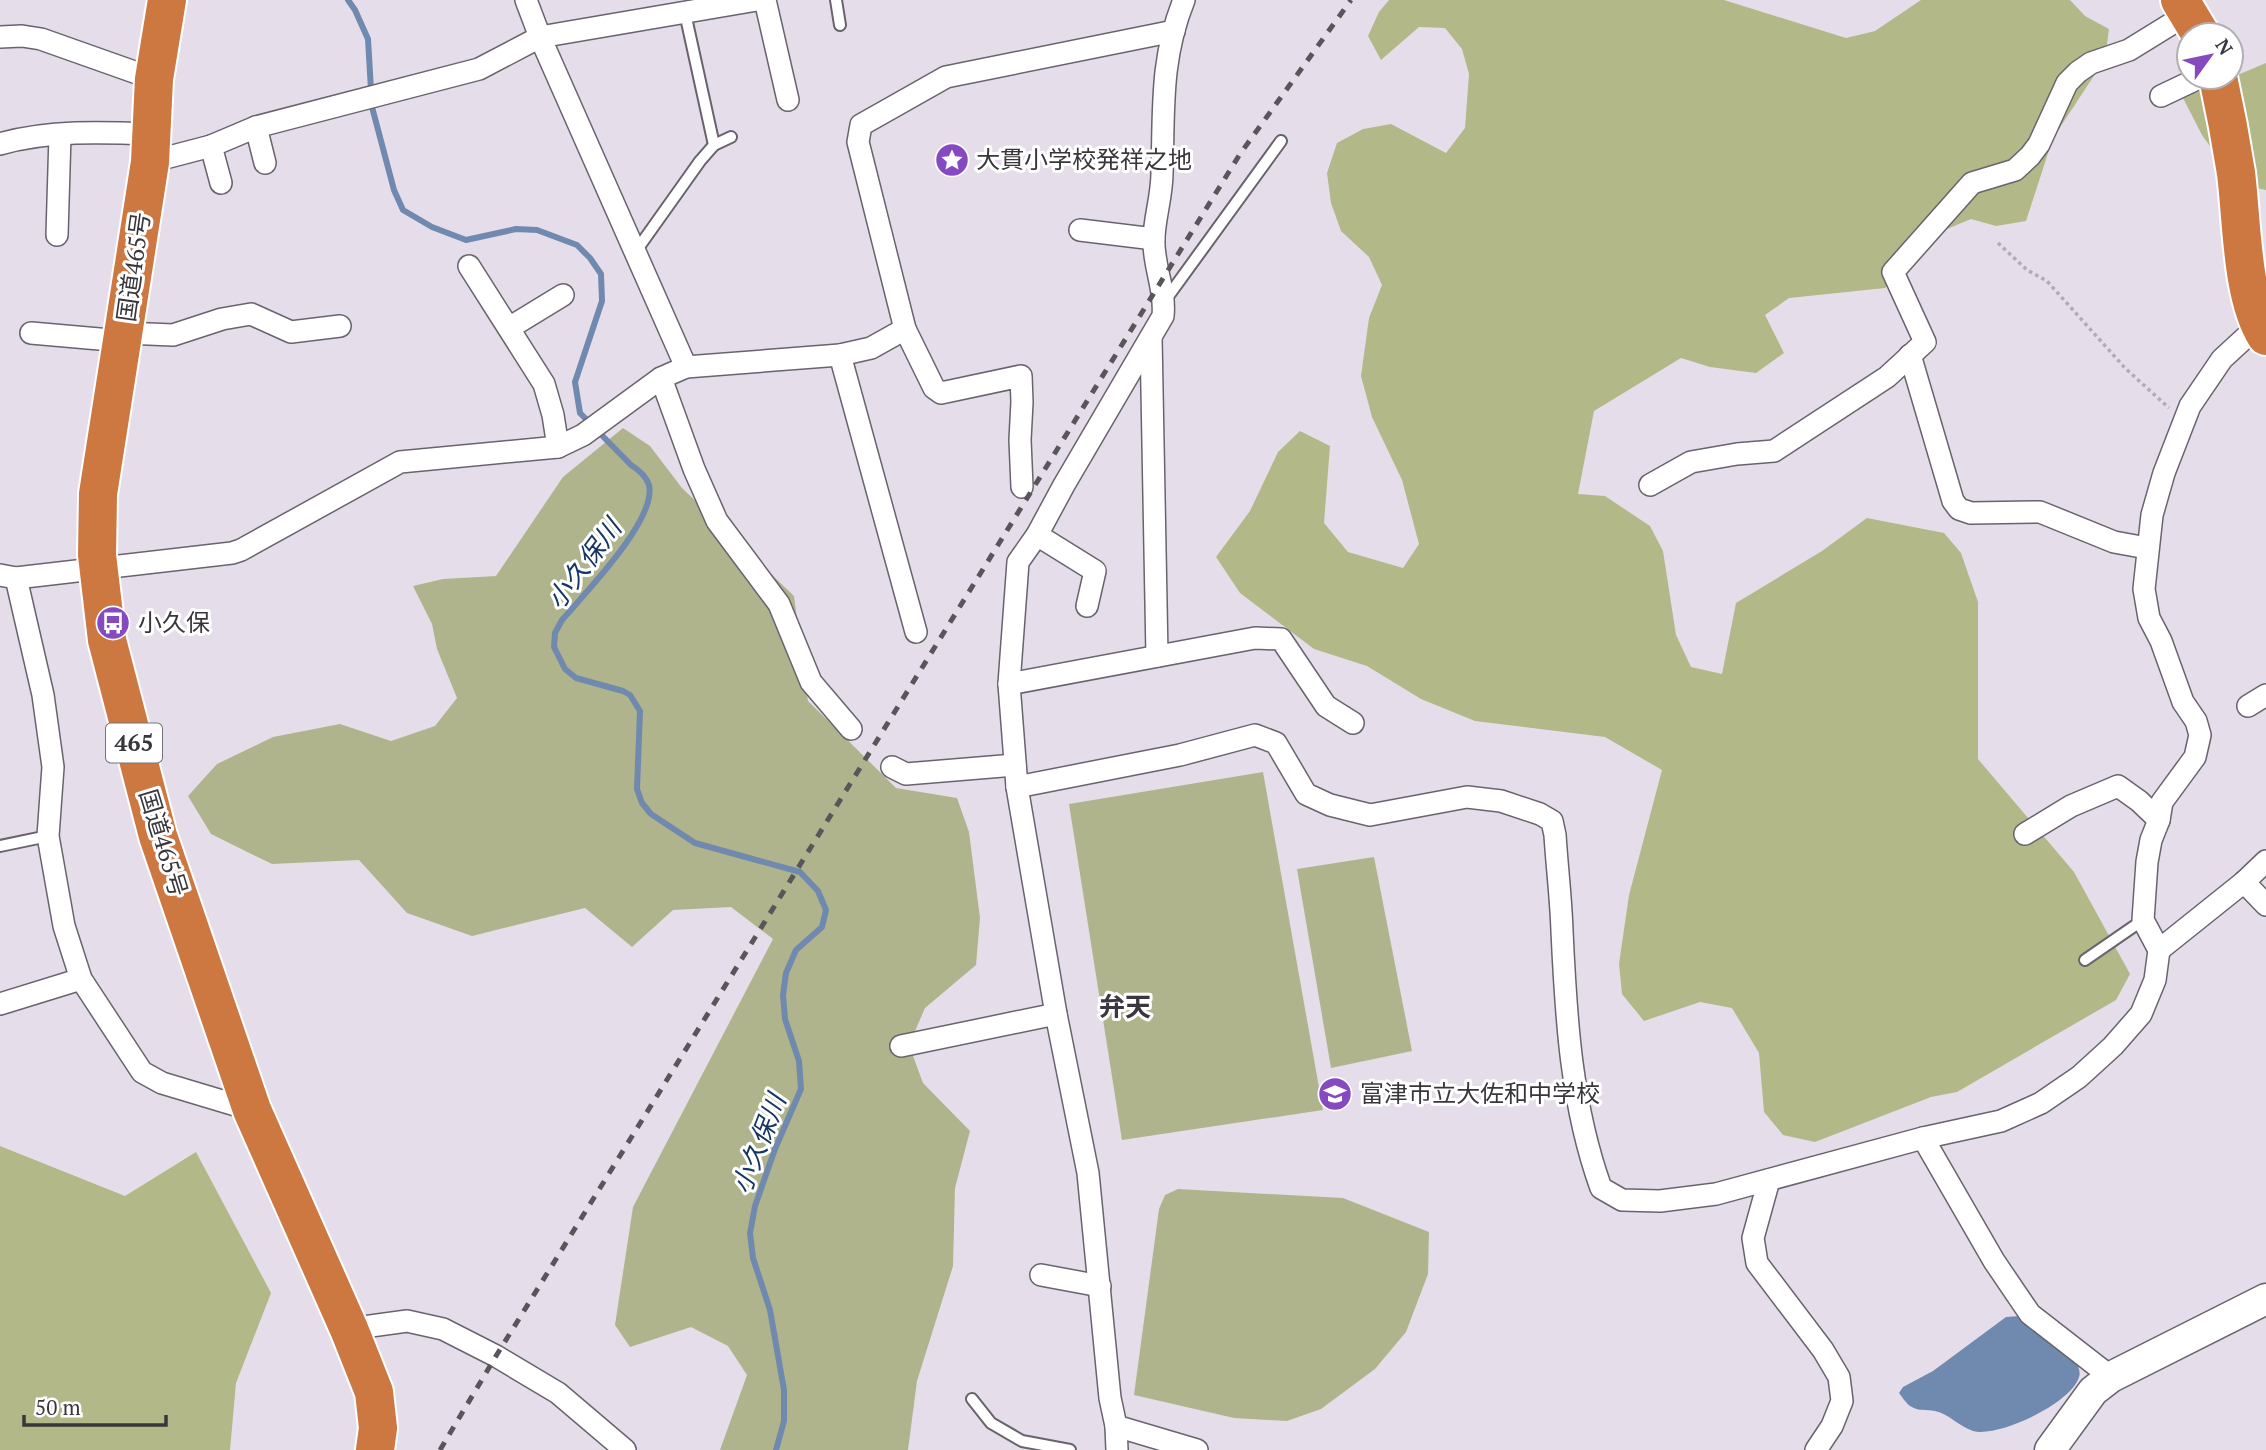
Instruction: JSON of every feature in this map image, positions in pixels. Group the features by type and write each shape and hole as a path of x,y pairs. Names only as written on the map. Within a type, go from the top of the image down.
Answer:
{"highway":[{"name":"国道465号","path":"166,0 153,79 151,148 98,494 99,570 107,640 158,836 252,1110 349,1329 373,1392 378,1428 375,1450"},
{"path":"2221,91 2235,171 2251,301 2263,330"}],"street":[{"path":"526,0 686,367"},
{"path":"0,144 60,135 151,148 211,146 256,127 479,69 540,37 757,0"},
{"path":"765,0 789,100"},
{"path":"1117,1450 1088,1173 1056,1014 1016,776 1009,684 1018,562 1037,535 1063,485 1163,316 1164,302 1153,239 1162,177 1162,111 1167,57 1184,0"},
{"path":"1650,485 1691,462 1774,451 1887,377 1924,342 1893,272 1972,183 2015,170 2030,156 2039,144 2067,83 2078,72 2091,63 2129,50 2190,16"},
{"path":"1023,487 1020,440 1021,376 941,393 934,388 905,329 858,142 861,125 946,77 1174,31"},
{"path":"0,37 41,39 153,79"},
{"path":"2161,96 2175,89"},
{"path":"256,127 265,163"},
{"path":"57,235 60,135"},
{"path":"211,146 221,183"},
{"path":"1080,230 1153,239"},
{"path":"470,266 544,384 558,447"},
{"path":"509,328 563,295"},
{"path":"31,332 123,337 173,335 222,319 251,314 290,332 340,326"},
{"path":"252,1110 162,1083 142,1072 81,979 65,926 48,836 53,767 43,695 8,577 99,570 232,554 400,462 558,447 583,435 661,378 686,367 840,355 872,348 905,329"},
{"path":"892,767 906,774 1016,776 1180,755 1255,735 1276,743 1306,794 1330,805 1370,815 1466,797 1501,801 1540,814 1552,821 1565,1007 1574,1083 1592,1163 1601,1188 1622,1200 1660,1201 1716,1194 1923,1138 2001,1121 2041,1103 2079,1077 2113,1046 2141,1014 2155,980 2159,950 2143,919 2151,840 2160,820 2162,802 2195,757 2200,735 2196,721 2183,702 2175,674 2149,618 2144,589 2152,515 2164,473 2190,406 2222,359 2263,330"},
{"path":"1151,336 1157,656"},
{"path":"840,355 916,632"},
{"path":"1910,355 1953,501 1959,509 1971,513 2040,512 2114,542 2147,548"},
{"path":"661,378 694,469 717,521 779,604 811,682 851,729"},
{"path":"1037,535 1095,571 1087,606"},
{"path":"1009,684 1255,638 1280,639 1326,706 1353,723"},
{"path":"2248,706 2266,695"},
{"path":"2025,834 2071,806 2118,786 2160,820"},
{"path":"2159,950 2266,861"},
{"path":"2244,882 2266,905"},
{"path":"0,1004 81,979"},
{"path":"901,1046 1056,1014"},
{"path":"1923,1138 1994,1261 2030,1314 2111,1377"},
{"path":"1769,1180 1753,1238 1757,1263 1839,1377 1842,1401 1832,1426 1816,1450"},
{"path":"1041,1275 1100,1286"},
{"path":"2050,1450 2093,1391 2111,1377 2266,1299"},
{"path":"349,1329 408,1321 443,1329 496,1356 558,1393 625,1450"},
{"path":"1116,1426 1197,1450"}],"lane":[{"path":"836,0 840,25"},
{"path":"685,13 714,145"},
{"path":"636,251 700,161 714,145 731,137"},
{"path":"1164,302 1281,141"},
{"path":"0,846 48,836"},
{"path":"2085,960 2143,919"},
{"path":"972,1399 991,1423 1022,1441 1070,1450"}],"path":[{"path":"1998,243 2027,270 2047,281 2126,368 2184,420"}],"green space":[{"path":"1389,0 1724,0 1846,38 1875,31 1921,0 2070,0 2085,16 2109,29 2105,59 2053,138 2026,221 1996,226 1971,219 1947,229 1920,248 1906,273 1885,288 1789,298 1765,315 1784,353 1756,373 1710,367 1681,358 1594,411 1578,494 1605,496 1650,526 1663,551 1676,635 1691,667 1722,674 1736,603 1822,551 1867,518 1944,533 1961,553 1978,602 1978,759 2074,872 2130,974 2116,1000 1957,1092 1931,1097 1815,1142 1783,1135 1764,1112 1759,1053 1732,1008 1700,1002 1644,1021 1622,994 1619,964 1629,895 1662,770 1605,737 1475,721 1421,699 1367,666 1314,649 1240,593 1216,557 1250,511 1278,452 1300,431 1330,446 1324,523 1348,552 1403,568 1419,544 1402,480 1372,417 1361,376 1369,318 1382,285 1369,257 1341,231 1331,203 1327,173 1337,143 1363,129 1391,124 1446,153 1465,128 1469,74 1462,49 1445,28 1419,27 1381,60 1368,36 1379,12"},
{"path":"2266,63 2266,190 2237,184 2202,135 2183,98 2200,91 2245,91 2245,72"},
{"path":"623,428 650,446 682,488 794,596 808,701 896,788 957,798 969,832 980,918 976,965 925,1008 909,1045 923,1083 970,1131 955,1188 953,1266 917,1381 908,1450 720,1450 747,1375 728,1346 691,1327 630,1347 615,1325 633,1207 773,939 731,907 673,910 632,947 585,908 472,936 407,913 359,860 272,864 211,834 188,796 217,764 273,737 340,724 391,741 435,726 457,698 437,649 432,624 413,586 443,579 496,576 563,477"},
{"path":"1263,772 1323,1110 1122,1140 1069,804"},
{"path":"1374,857 1412,1051 1331,1068 1297,869"},
{"path":"0,1146 125,1196 196,1152 271,1293 236,1383 230,1450 0,1450"},
{"path":"1178,1189 1343,1198 1429,1232 1428,1274 1406,1332 1375,1369 1321,1409 1287,1421 1234,1418 1134,1395 1159,1209 1165,1195"}],"water":[{"path":"2020,1316 2076,1362 2079,1369 2079,1377 2073,1387 2049,1407 2016,1424 1984,1432 1973,1431 1940,1413 1913,1408 1899,1393 1903,1387 1933,1371 2006,1317"}],"waterway":[{"name":"小久保川","path":"348,0 368,39 372,107 394,190 403,210 432,227 466,240 516,229 537,230 577,245 601,274 602,301 575,382 580,413 644,476 649,485 648,500 631,536 562,620 555,633 554,647 565,669 576,678 623,691 630,695 640,711 637,789 642,803 651,814 695,843 800,872 818,891 826,910 822,927 796,950 786,973 783,995 785,1019 799,1061 801,1089 775,1149 755,1206 750,1233 753,1258 770,1310 784,1390 784,1421 776,1450"}],"railway":[{"path":"440,1450 1240,154 1351,0"}],"place":[{"name":"大貫小学校発祥之地","path":"952,160"},
{"name":"小久保","path":"113,623"},
{"name":"富津市立大佐和中学校","path":"1335,1094"}],"district":[{"name":"弁天","path":"1125,1007"}]}
